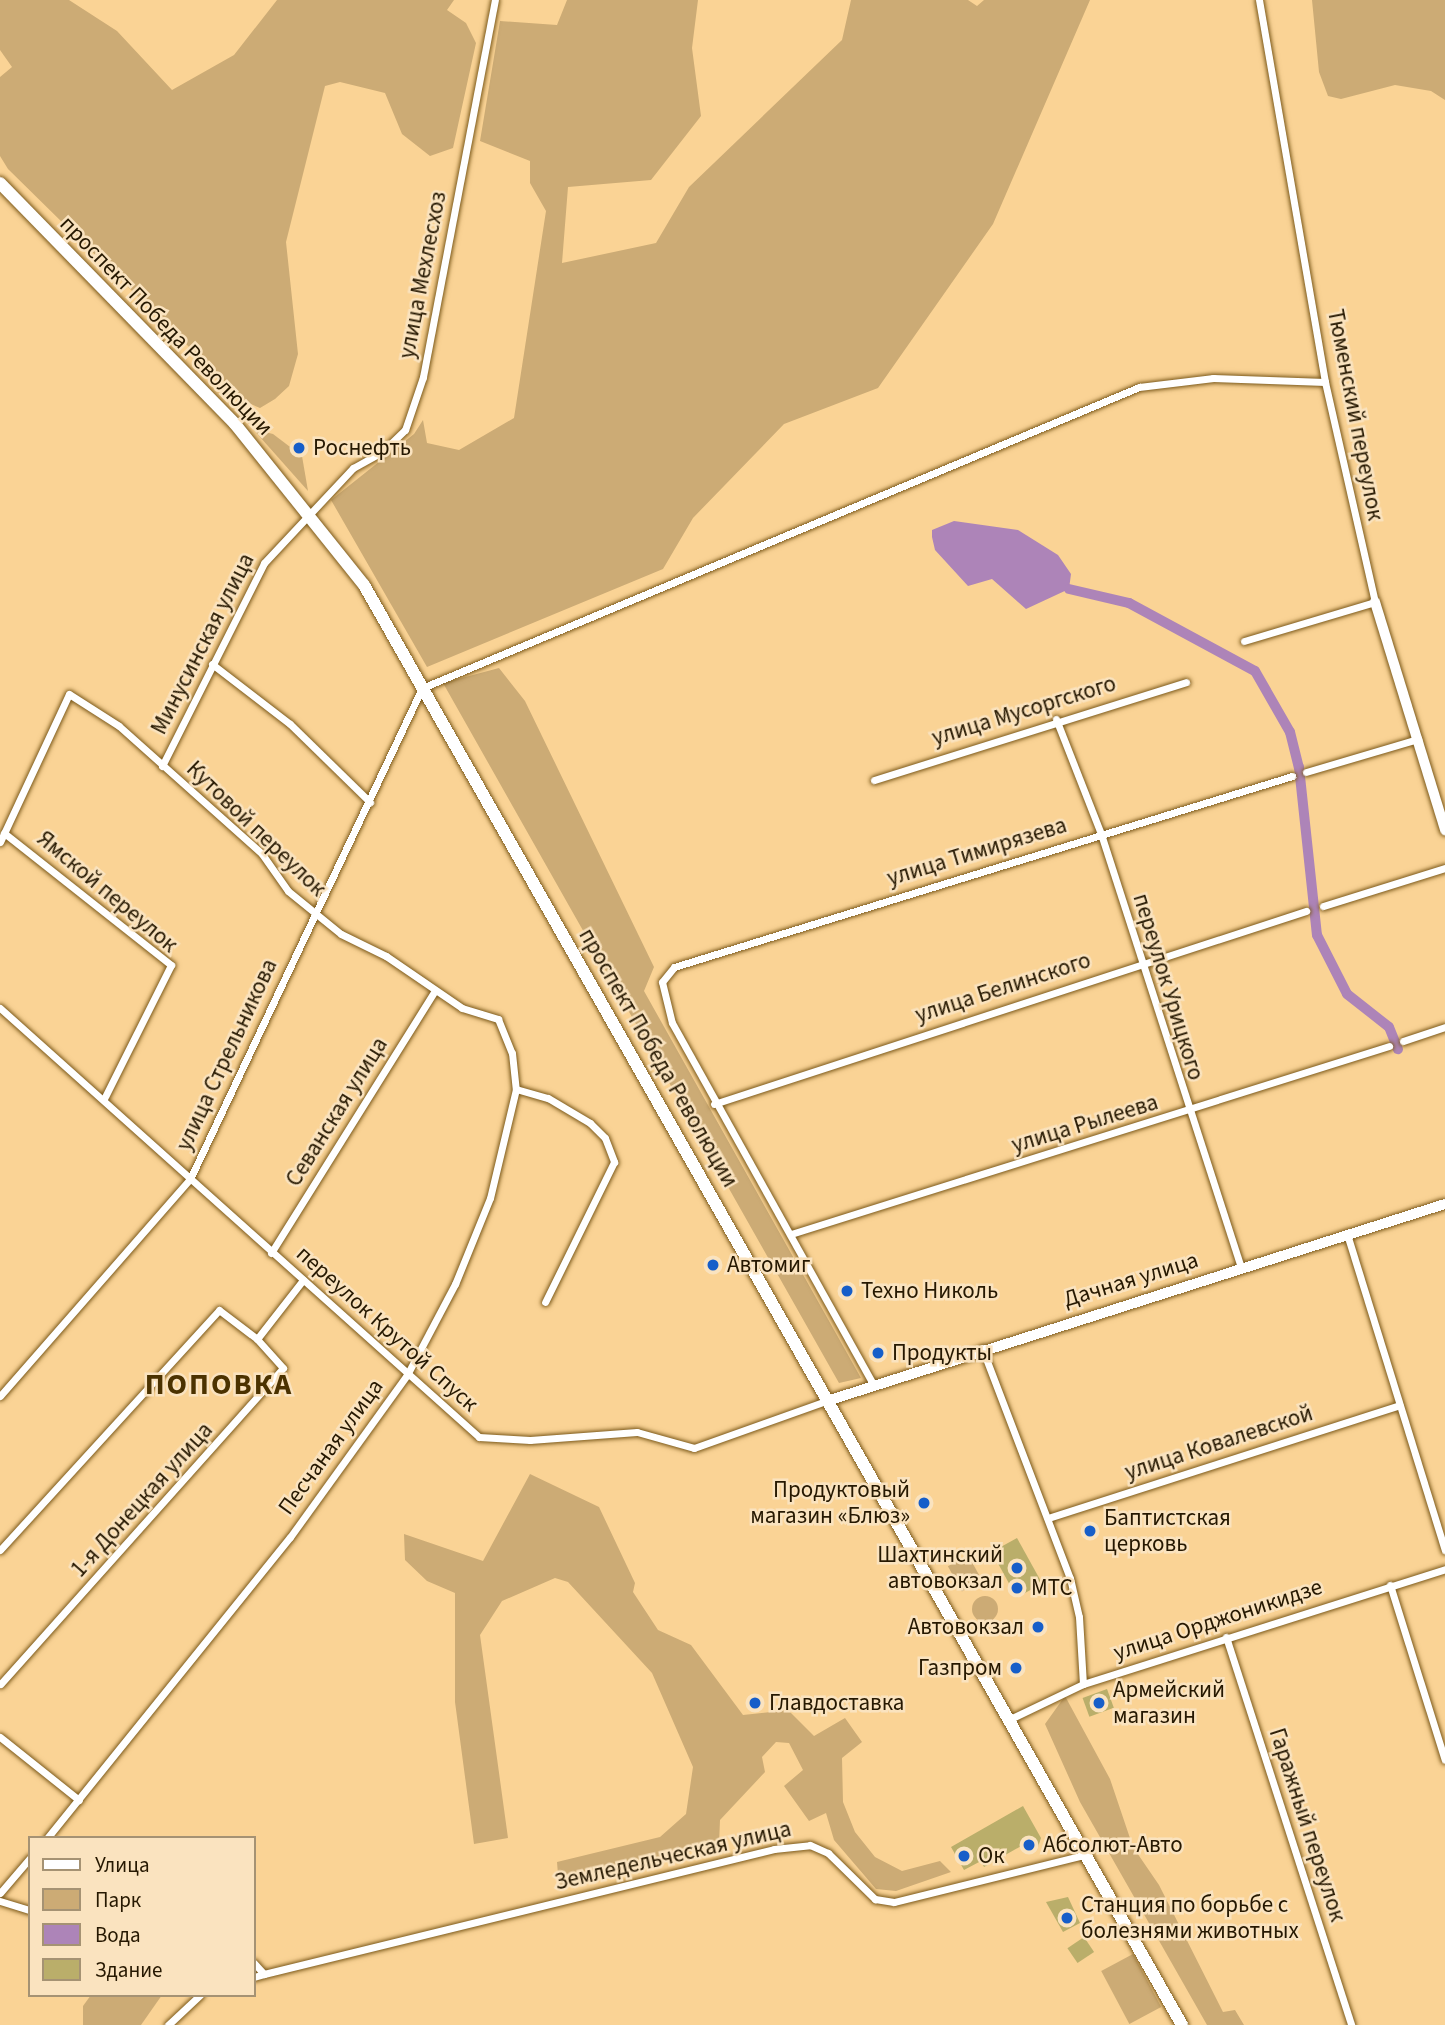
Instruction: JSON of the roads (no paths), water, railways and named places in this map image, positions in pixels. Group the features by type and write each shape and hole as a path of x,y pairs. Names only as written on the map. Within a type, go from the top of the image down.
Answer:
{"main road":[{"name":"проспект Победа Революции","path":"0,183 235,424 309,511 364,585 830,1400 1009,1720 1088,1854 1182,2025"}],"street":[{"name":"улица Мехлесхоз","path":"309,511 405,430 423,377 495,0"},
{"name":"Тюменский переулок","path":"1259,0 1325,382 1375,602 1445,830"},
{"path":"422,688 1139,387 1213,379 1325,382"},
{"name":"Минусинская улица","path":"162,766 264,563 309,511"},
{"path":"1244,641 1375,602"},
{"path":"212,664 290,724 370,802"},
{"name":"улица Мусоргского","path":"874,780 1056,719 1186,682"},
{"name":"улица Стрельникова","path":"0,1396 190,1179 422,688"},
{"name":"Кутовой переулок","path":"4,833 69,694 119,726 262,854 288,891 316,914 435,991 498,1019"},
{"name":"переулок Урицкого","path":"1056,719 1101,834 1188,1112 1241,1268"},
{"path":"1306,772 1418,739"},
{"name":"улица Тимирязева","path":"714,1104 662,1001 662,982 674,967 1292,776"},
{"path":"0,842 4,833"},
{"name":"Ямской переулок","path":"4,833 171,965 104,1099"},
{"path":"1323,906 1445,868"},
{"name":"улица Белинского","path":"714,1104 1306,911"},
{"name":"Севанская улица","path":"271,1253 435,991"},
{"name":"переулок Крутой Спуск","path":"0,1008 479,1437 530,1440 637,1432 694,1448 830,1400"},
{"name":"Песчаная улица","path":"49,1836 290,1537 407,1375 455,1284 490,1198 516,1089 512,1053 498,1019"},
{"path":"1403,1041 1445,1027"},
{"name":"улица Рылеева","path":"792,1234 1188,1112 1389,1046"},
{"path":"516,1089 548,1098 590,1123 605,1138 614,1162 545,1302"},
{"path":"714,1104 792,1234 873,1384"},
{"name":"Дачная улица","path":"830,1400 982,1347 1445,1204"},
{"path":"1347,1234 1445,1550"},
{"path":"0,1550 219,1310 257,1339 303,1280"},
{"name":"1-я Донецкая улица","path":"0,1684 280,1378 283,1368 257,1339"},
{"path":"982,1347 1051,1517 1079,1617 1083,1684"},
{"name":"улица Ковалевской","path":"1051,1517 1399,1405"},
{"name":"улица Орджоникидзе","path":"1009,1720 1083,1684 1445,1569"},
{"path":"1391,1585 1445,1760"},
{"name":"Гаражный переулок","path":"1226,1637 1351,2025"},
{"path":"0,1737 79,1800"},
{"name":"Земледельческая улица","path":"256,1976 774,1849 810,1845 828,1853 875,1899 894,1902 1088,1854"},
{"path":"0,1893 28,1860"},
{"path":"0,1901 28,1909"},
{"path":"256,1965 264,1974"},
{"path":"182,1997 184,2006"},
{"path":"168,2025 184,2006 197,1997"}],"water":[{"path":"954,521 1018,530 1058,555 1071,574 1069,589 1026,609 992,579 968,586 935,550 932,537 932,530"}],"waterway":[{"path":"1069,589 1129,603 1255,671 1290,732 1299,767 1317,935 1347,994 1389,1027 1398,1049"}],"place":[{"name":"Роснефть","path":"299,448"},
{"name":"Автомиг","path":"713,1265"},
{"name":"Техно Николь","path":"847,1291"},
{"name":"Продукты","path":"878,1353"},
{"name":"Продуктовый магазин «Блюз»","path":"924,1503"},
{"name":"Баптистская церковь","path":"1090,1531"},
{"name":"Шахтинский автовокзал","path":"1017,1568"},
{"name":"МТС","path":"1017,1588"},
{"name":"Автовокзал","path":"1038,1627"},
{"name":"Газпром","path":"1016,1668"},
{"name":"Главдоставка","path":"755,1703"},
{"name":"Армейский магазин","path":"1099,1703"},
{"name":"Абсолют-Авто","path":"1029,1845"},
{"name":"Ок","path":"964,1856"},
{"name":"Станция по борьбе с болезнями животных","path":"1067,1918"}],"district":[{"name":"ПОПОВКА","path":"219,1385"}]}
